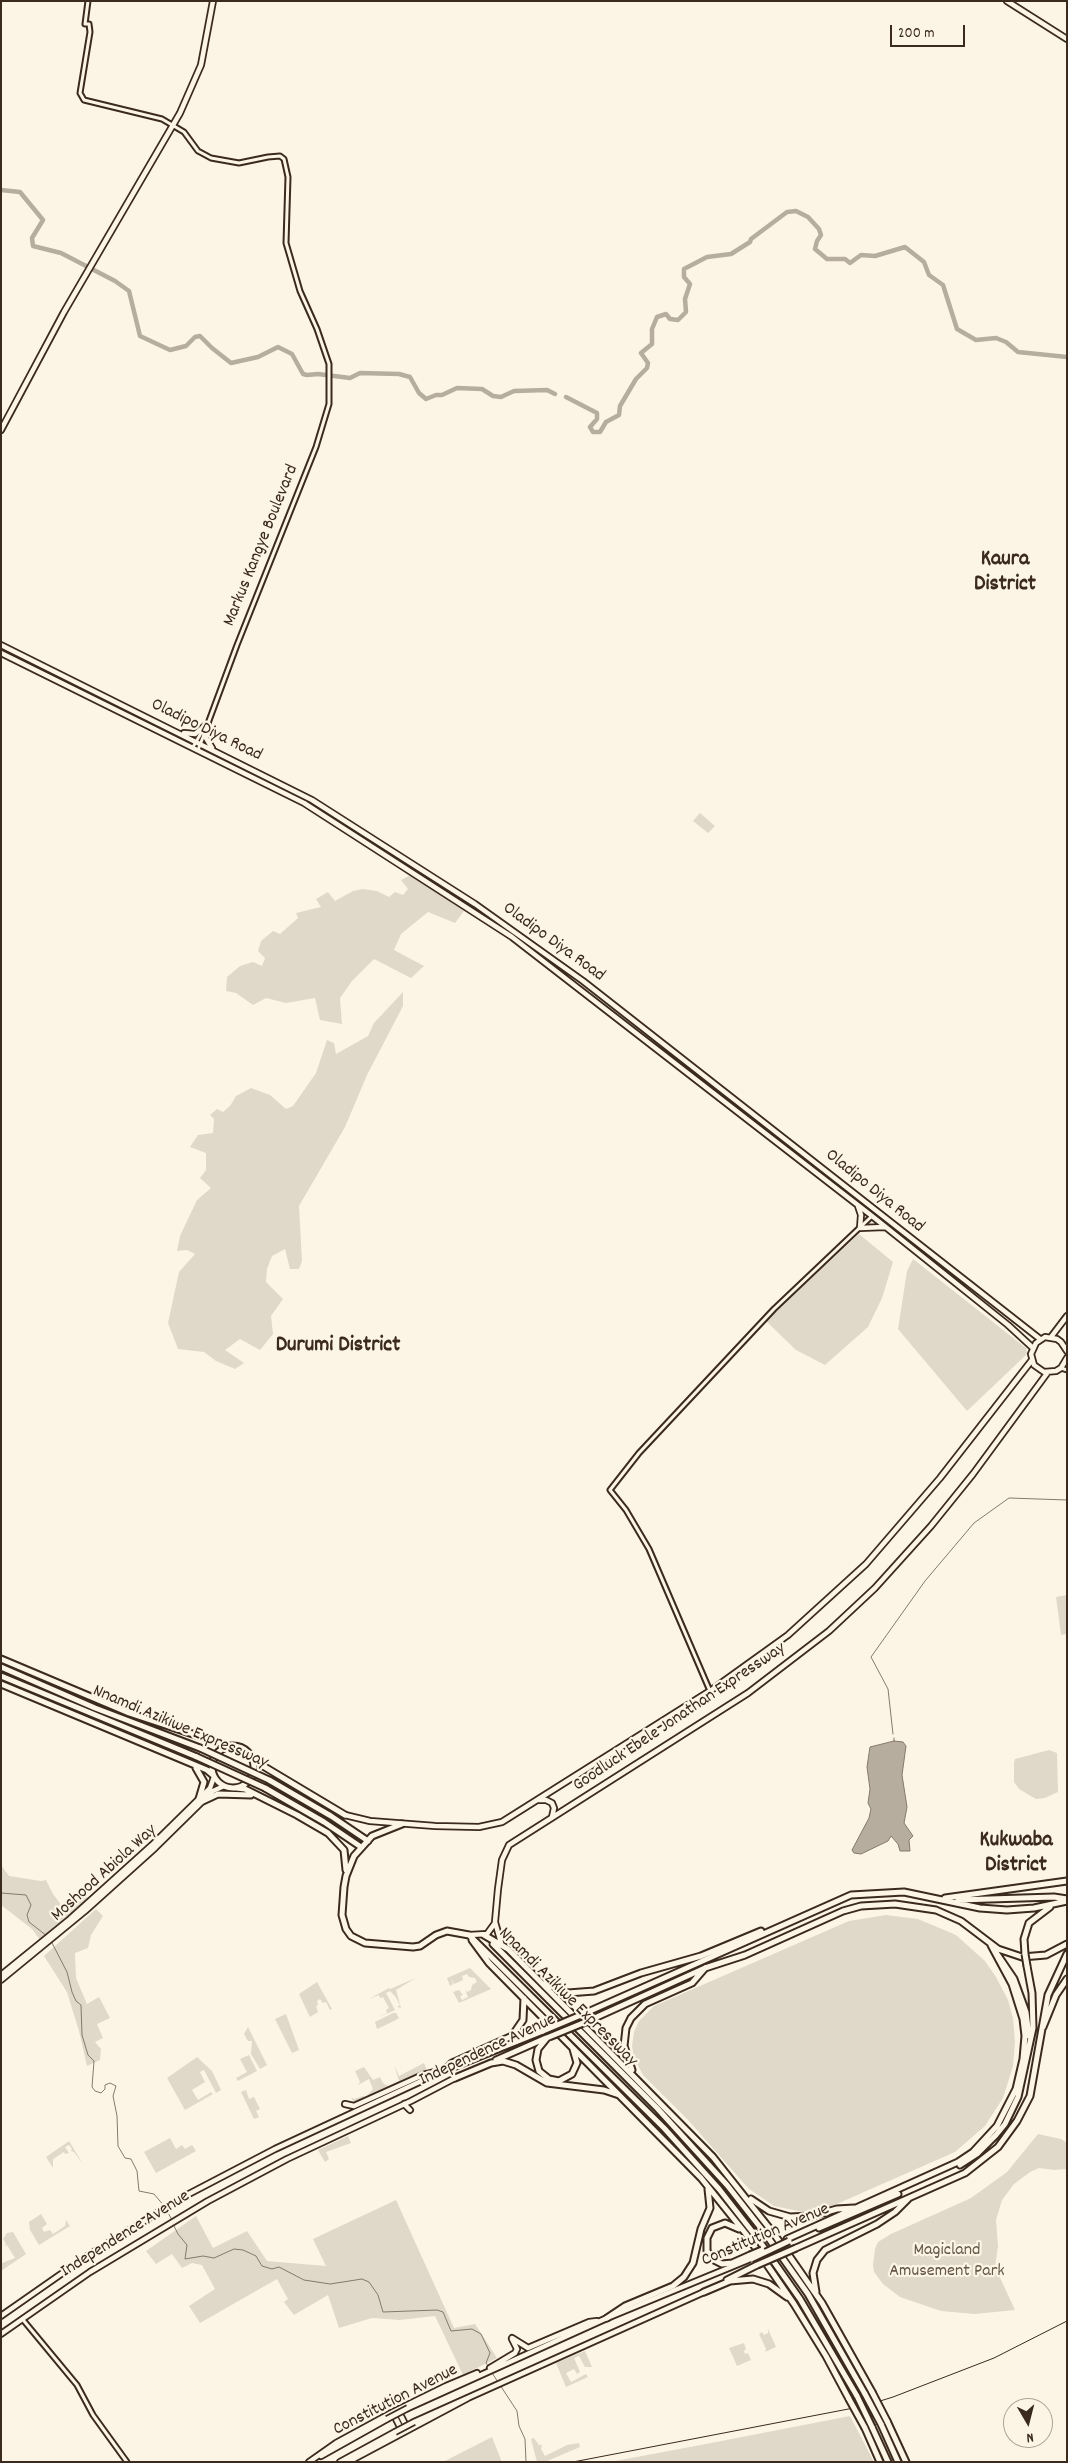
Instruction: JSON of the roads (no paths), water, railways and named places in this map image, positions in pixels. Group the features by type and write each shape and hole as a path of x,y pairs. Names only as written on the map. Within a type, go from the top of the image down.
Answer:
{"highway":[{"path":"2,1659 21,1676"},
{"name":"Nnamdi Azikiwe Expressway","path":"2,1659 129,1713 229,1746"},
{"name":"Nnamdi Azikiwe Expressway","path":"1,1667 95,1708 200,1748 269,1780 331,1816 368,1841"},
{"name":"Nnamdi Azikiwe Expressway","path":"1,1676 197,1757 265,1788 361,1847"},
{"path":"3,1685 48,1697"},
{"name":"Nnamdi Azikiwe Expressway","path":"3,1685 209,1771 214,1776"},
{"path":"95,1708 129,1713"},
{"path":"82,1711 116,1732"},
{"path":"229,1746 242,1748 253,1760 254,1769 251,1778 245,1785 236,1788 224,1786 214,1776 212,1765 216,1754 229,1746"},
{"name":"Nnamdi Azikiwe Expressway","path":"253,1760 344,1815"},
{"path":"194,1766 201,1774 204,1782 201,1800 218,1794 258,1796"},
{"name":"Nnamdi Azikiwe Expressway","path":"236,1788 258,1796 323,1830"},
{"path":"346,1876 354,1856 372,1836 402,1824"},
{"path":"323,1830 352,1840"},
{"path":"323,1830 340,1843 344,1850 346,1876 342,1915 346,1929 357,1939 373,1944 420,1946 447,1931 469,1935"},
{"path":"940,1899 1067,1881"},
{"name":"Independence Avenue","path":"442,2071 582,2015 851,1895 872,1892 904,1892 980,1908 1007,1910 1057,1904"},
{"path":"940,1899 980,1900 1054,1897 1067,1900"},
{"path":"1057,1904 1067,1900"},
{"name":"Independence Avenue","path":"454,2078 706,1968 745,1955 843,1911 871,1905 900,1904 936,1910 961,1921 1008,1954 1022,1958 1046,1955 1067,1944"},
{"name":"Constitution Avenue","path":"750,2258 966,2162 987,2145 1005,2124 1018,2097 1029,2054 1033,2012 1024,1939 1029,1923 1039,1913 1057,1904"},
{"path":"538,1979 561,1992 580,1994 594,1992 641,1973 701,1956 755,1933 772,1929"},
{"name":"Nnamdi Azikiwe Expressway","path":"469,1935 482,1956 701,2178 746,2234 809,2327 865,2428 880,2462"},
{"name":"Nnamdi Azikiwe Expressway","path":"469,1935 666,2130 719,2189 758,2239 800,2299 857,2396 888,2462"},
{"name":"Nnamdi Azikiwe Expressway","path":"484,1935 508,1950 538,1979 682,2123 740,2188 822,2303 872,2392 906,2462"},
{"name":"Nnamdi Azikiwe Expressway","path":"484,1935 657,2108 727,2185 788,2265 844,2355 881,2424 898,2462"},
{"path":"983,1937 1005,1963 1018,1990 1026,2012 1029,2054"},
{"path":"501,1943 508,1950"},
{"path":"990,1945 1012,1984 1023,2019 1025,2036 1023,2059 1016,2089"},
{"name":"Constitution Avenue","path":"704,2292 757,2265 965,2172 987,2157 1009,2134 1030,2096 1036,2072 1039,2040 1048,1995 1067,1954"},
{"path":"641,2082 630,2068 625,2052 625,2034 631,2018 646,2004 692,1983 706,1968"},
{"path":"1039,2040 1050,2008 1067,1980"},
{"path":"1012,1984 1018,1990"},
{"path":"442,2071 452,2063 512,2036 523,2020 524,1998"},
{"path":"548,2037 538,2049 536,2064 542,2075 556,2081 570,2076 576,2067 576,2055 567,2041"},
{"path":"454,2078 491,2063 503,2061 516,2065 547,2083 604,2090 622,2097"},
{"path":"984,2142 997,2126 1025,2073"},
{"path":"627,2102 666,2130 687,2164"},
{"path":"657,2108 682,2123"},
{"path":"868,2205 950,2167 973,2152 1005,2124"},
{"path":"713,2157 727,2185"},
{"path":"607,2318 625,2306 673,2286 687,2273 693,2263 701,2229 710,2208 709,2191 701,2178"},
{"path":"740,2188 763,2207 790,2217 812,2216 838,2209 857,2209"},
{"path":"822,2303 813,2279 817,2260 830,2246 877,2224 895,2212 910,2197"},
{"path":"788,2240 857,2209"},
{"path":"746,2234 734,2225 725,2223 712,2228 708,2234 706,2246 711,2258 722,2264 750,2258"},
{"path":"795,2238 799,2234"},
{"path":"704,2292 730,2281 753,2278 776,2288 794,2304"},
{"path":"809,2327 834,2355"},
{"path":"838,2330 844,2355"}],"main road":[{"path":"1,430 24,384 180,113 200,65 213,1"},
{"path":"1007,1 1067,39"},
{"name":"Oladipo Diya Road","path":"1,645 312,800 538,947 1040,1340"},
{"name":"Oladipo Diya Road","path":"1,653 304,803 512,938 872,1216 1008,1325 1033,1348"},
{"path":"174,731 193,735 207,724"},
{"path":"207,724 206,736 208,744 222,755"},
{"path":"857,1205 861,1215 860,1228 885,1227"},
{"path":"1067,1316 1051,1337 1040,1340 1033,1348 1032,1360 1039,1369 1048,1372 1061,1368 1067,1358"},
{"path":"1051,1337 1062,1342 1067,1351"},
{"name":"Goodluck Ebele Jonathan Expressway","path":"402,1824 478,1827 502,1822 710,1691 788,1634 866,1564 940,1478 1032,1360"},
{"name":"Goodluck Ebele Jonathan Expressway","path":"496,1922 499,1870 510,1845 748,1693 828,1631 887,1575 931,1526 973,1474 1048,1372"},
{"name":"Moshood Abiola Way","path":"201,1800 211,1786 214,1776"},
{"name":"Moshood Abiola Way","path":"1,1980 43,1945 201,1800 215,1789 224,1786"},
{"path":"537,1800 546,1800 552,1803 554,1811 552,1819"},
{"path":"344,1815 402,1824"},
{"path":"469,1935 484,1935 490,1932 496,1922"},
{"path":"496,1922 501,1943"},
{"name":"Moshood Abiola Way","path":"1,1975 43,1945"},
{"path":"345,2104 351,2106 423,2075 442,2071"},
{"name":"Independence Avenue","path":"1,2316 84,2258 176,2202 274,2149 442,2071"},
{"name":"Independence Avenue","path":"1,2334 59,2292 184,2215 277,2164 411,2102 454,2078"},
{"path":"370,2099 384,2097"},
{"name":"Constitution Avenue","path":"311,2462 408,2408 508,2360 750,2258"},
{"name":"Constitution Avenue","path":"340,2462 414,2422 704,2292"},
{"path":"508,2360 517,2350 512,2338 528,2348 589,2322 601,2321"},
{"path":"311,2462 336,2443 395,2411 471,2375 482,2373"},
{"path":"348,2462 402,2432 461,2403 472,2395"},
{"path":"395,2411 408,2429"},
{"path":"395,2411 402,2432"}],"street":[{"path":"88,1 85,24 89,24 90,32 80,93 81,98 156,116 172,124"},
{"name":"Markus Kangye Boulevard","path":"172,124 184,132 201,153 211,158 239,163 262,157 280,156 285,160 288,177 286,243 300,291 322,342 329,371 329,404 316,447 207,724 195,749"},
{"path":"710,1691 649,1549 626,1510 610,1490 639,1453 774,1309 872,1216"},
{"path":"1061,1368 1067,1370"},
{"path":"24,2321 77,2385 92,2414 127,2462"}],"waterway":[{"path":"1,190 20,192 43,220 32,238 33,246 61,253 115,281 129,291 140,336 170,350 186,346 195,337 200,336 231,363 258,357 278,347 292,354 303,374 350,378 360,373 399,374 410,377 419,393 426,399 442,395 457,388 482,389 493,396 501,397 514,391 547,390 555,394"},
{"path":"566,397 597,413 597,419 590,427 593,432 600,432 606,422 619,415 620,406 636,379 647,368 648,363 641,353 652,344 652,329 657,317 666,314 670,319 678,320 686,312 685,299 690,284 684,277 684,269 707,257 731,254 750,242 751,239 787,212 796,211 808,217 819,229 821,235 815,249 827,259 845,259 850,263 861,255 875,256 905,247 924,262 929,275 943,285 957,329 976,340 996,338 1006,342 1018,352 1067,357"},
{"path":"893,1734 888,1689 871,1657 925,1581 974,1523 1009,1498 1067,1500"},
{"path":"1,1893 26,1895 31,1905 27,1915 29,1922 47,1936"},
{"path":"51,1941 67,1972 76,2001 81,2005 82,2035 88,2055 94,2061 92,2087 95,2091 101,2093 105,2089 105,2085 110,2083 116,2086 113,2096 117,2116 118,2146 125,2158 131,2159 137,2171 139,2191 154,2194 165,2207"},
{"path":"167,2211 172,2220"},
{"path":"173,2224 187,2245 185,2259 203,2256 214,2258 234,2249 243,2250 256,2256 262,2266 272,2269 279,2267 304,2280 330,2284 362,2279 369,2282 378,2295 383,2312 437,2310 443,2312 451,2331 472,2329 481,2334 490,2353 486,2363 489,2367"},
{"path":"492,2373 498,2382"},
{"path":"500,2385 517,2411 519,2426 525,2439 526,2462"}],"tram line":[{"path":"573,2462 864,2406 893,2397 994,2358 1067,2321"}],"district":[{"name":"Kaura District","path":"1005,574"},
{"name":"Durumi District","path":"338,1347"},
{"name":"Kukwaba District","path":"1016,1854"}],"park label":[{"name":"Magicland Amusement Park","path":"947,2262"}]}
